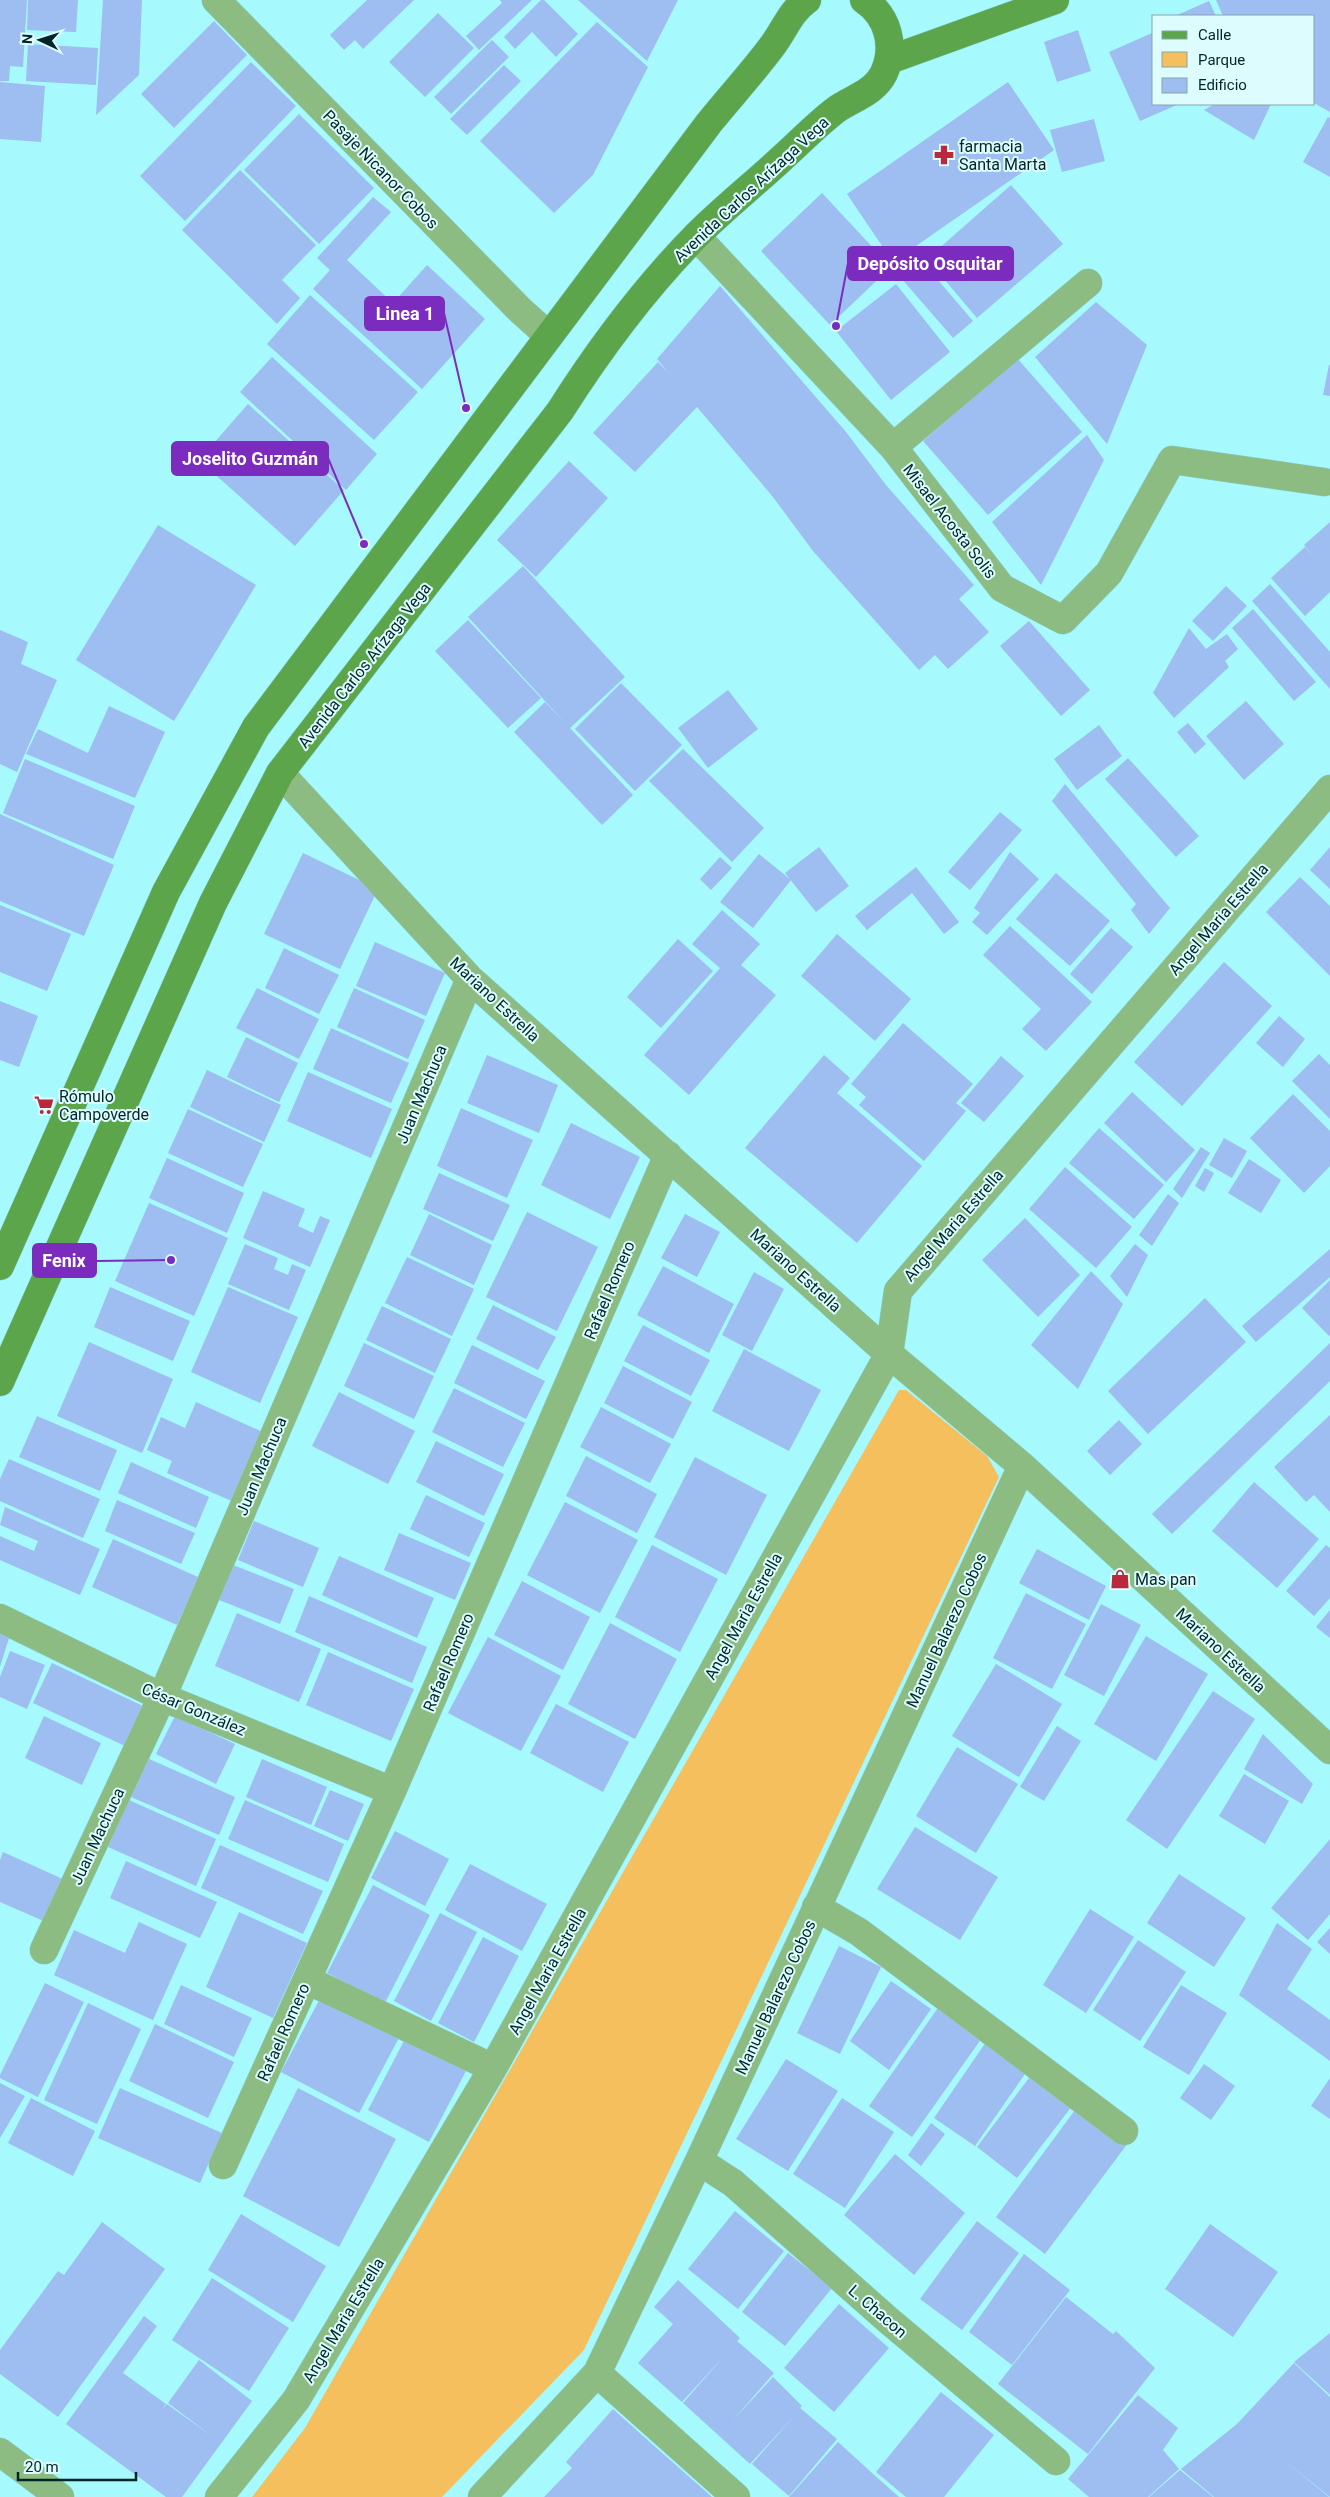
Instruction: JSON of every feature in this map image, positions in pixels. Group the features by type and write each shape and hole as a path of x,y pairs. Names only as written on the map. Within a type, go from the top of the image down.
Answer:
{"street":[{"name":"Pasaje Nicanor Cobos","path":"216,0 520,310 549,336"},
{"path":"889,60 1055,0"},
{"path":"0,1266 166,892 256,727 709,122 772,47 782,32 788,18 800,2"},
{"name":"Avenida Carlos Arízaga Vega","path":"0,1382 213,903 280,773 560,412 596,353 613,331 696,236 836,110 874,87 883,74 889,60 890,41 877,2"},
{"name":"Misael Acosta Solis","path":"696,236 893,447 1002,588 1063,620 1109,573 1172,460 1324,482"},
{"path":"893,447 1088,283"},
{"name":"Mariano Estrella","path":"280,773 470,979 889,1354 1022,1466 1330,1750"},
{"name":"Angel Maria Estrella","path":"219,2497 296,2400 493,2068 889,1354 898,1291 907,1278 1330,789"},
{"name":"Juan Machuca","path":"44,1950 162,1696 470,979"},
{"name":"Rafael Romero","path":"223,2165 392,1791 668,1155"},
{"name":"Manuel Balarezo Cobos","path":"482,2497 597,2373 699,2161 1022,1466"},
{"name":"César González","path":"0,1618 162,1696 392,1791"},
{"path":"816,1907 859,1932 1124,2131"},
{"path":"307,1980 493,2068"},
{"name":"L. Chacon","path":"699,2161 733,2183 888,2320 1056,2461"},
{"path":"597,2373 736,2497"},
{"path":"0,2452 60,2497"}],"green space":[{"path":"899,1390 906,1390 987,1456 999,1477 584,2350 442,2497 252,2497 305,2428"}],"building":[{"path":"0,0 27,0 23,67 10,66 9,81 0,81"},
{"path":"28,0 78,0 76,32 27,30"},
{"path":"103,0 142,0 139,75 96,115"},
{"path":"367,0 414,0 363,49 355,40 344,50 330,35"},
{"path":"500,0 532,0 479,50 466,36 502,3"},
{"path":"541,0 544,0 578,34 556,57 532,32 515,49 504,37"},
{"path":"578,0 678,0 647,61"},
{"path":"1216,0 1330,0 1330,112 1315,104 1315,15 1223,15"},
{"path":"1209,1 1216,15 1177,15"},
{"path":"438,13 474,48 425,97 389,62"},
{"path":"214,21 247,55 174,128 141,94"},
{"path":"597,22 648,67 593,175 554,213 480,141"},
{"path":"1078,30 1091,71 1057,82 1044,42"},
{"path":"1152,33 1152,105 1177,105 1140,121 1109,52"},
{"path":"492,40 509,57 451,114 434,97"},
{"path":"28,44 98,48 96,85 26,81"},
{"path":"251,62 296,106 185,221 140,176"},
{"path":"504,65 521,81 467,135 450,119"},
{"path":"0,82 45,86 41,142 0,139"},
{"path":"1008,82 1054,150 893,262 847,194"},
{"path":"1213,105 1271,105 1254,140 1204,110"},
{"path":"299,114 374,188 319,244 244,170"},
{"path":"1328,117 1330,118 1330,177 1303,162"},
{"path":"1094,119 1105,161 1062,172 1050,130"},
{"path":"240,170 316,245 282,280 300,298 277,324 182,230"},
{"path":"1011,185 1063,244 977,318 927,259"},
{"path":"822,193 891,267 830,325 761,251"},
{"path":"373,197 391,212 347,260 393,303 427,265 485,319 422,389 313,289 330,270 317,258"},
{"path":"921,260 973,321 953,338 901,278"},
{"path":"896,284 950,352 891,400 836,331"},
{"path":"720,286 846,432 886,485 974,585 959,599 989,632 948,669 935,655 919,670 813,551 773,497 697,407 635,472 593,433 658,362 668,372 657,359"},
{"path":"310,295 418,392 374,440 267,344"},
{"path":"1096,302 1147,345 1107,444 1035,357"},
{"path":"272,357 377,454 346,490 240,392"},
{"path":"1017,358 1082,432 988,515 923,441"},
{"path":"1330,365 1330,396 1323,395"},
{"path":"248,404 344,490 295,546 199,460"},
{"path":"1087,435 1104,460 1041,585 992,522"},
{"path":"569,461 608,498 536,577 497,540"},
{"path":"1330,522 1330,592 1305,616 1271,578 1305,547 1312,555 1304,545"},
{"path":"158,525 256,585 174,721 76,660"},
{"path":"523,566 625,677 570,728 633,795 602,825 514,732 545,702 567,725 468,617"},
{"path":"1270,584 1330,652 1330,689 1252,601"},
{"path":"1226,586 1247,606 1213,641 1192,621"},
{"path":"1253,609 1316,682 1294,701 1232,628"},
{"path":"468,620 541,698 508,728 435,651"},
{"path":"1029,621 1090,690 1061,716 1000,646"},
{"path":"1189,628 1206,649 1227,634 1238,649 1225,661 1229,667 1174,718 1153,693"},
{"path":"0,630 28,642 21,664 57,680 17,772 0,764"},
{"path":"621,683 682,745 635,791 575,729"},
{"path":"728,690 758,729 708,768 678,728"},
{"path":"1246,701 1284,744 1244,780 1206,736"},
{"path":"109,706 165,732 135,798 26,754 38,729 88,753"},
{"path":"1188,723 1206,744 1195,754 1177,732"},
{"path":"1099,725 1122,756 1077,790 1054,759"},
{"path":"683,749 764,828 732,862 649,781"},
{"path":"1128,758 1199,836 1176,857 1105,779"},
{"path":"25,759 135,806 113,859 3,813"},
{"path":"1065,784 1170,908 1149,934 1131,910 1136,904 1052,801"},
{"path":"1000,812 1022,830 970,890 948,872"},
{"path":"0,814 114,865 84,936 0,901"},
{"path":"819,847 849,886 816,912 785,873"},
{"path":"1330,847 1330,889 1310,870"},
{"path":"1010,852 1039,879 987,935 972,922 980,913 974,908"},
{"path":"303,853 378,889 340,969 264,934"},
{"path":"759,854 791,880 753,928 720,902"},
{"path":"720,857 732,868 711,890 700,879"},
{"path":"916,867 959,922 944,934 912,893 867,930 855,916"},
{"path":"1056,873 1110,921 1070,966 1016,919"},
{"path":"1300,877 1330,906 1330,976 1266,912"},
{"path":"0,905 71,934 47,991 0,972"},
{"path":"722,910 760,944 741,965 776,995 689,1095 644,1055 720,968 692,944"},
{"path":"1010,926 1092,1002 1046,1051 1022,1029 1041,1009 983,955"},
{"path":"1111,928 1133,947 1092,994 1070,974"},
{"path":"837,934 911,999 875,1041 801,976"},
{"path":"678,939 713,971 661,1028 627,997"},
{"path":"375,942 445,973 426,1016 356,986"},
{"path":"284,948 339,975 319,1014 265,988"},
{"path":"1224,962 1272,1006 1182,1106 1134,1062"},
{"path":"257,988 319,1019 299,1059 236,1028"},
{"path":"354,988 425,1020 408,1059 337,1027"},
{"path":"0,1001 38,1016 19,1067 0,1060"},
{"path":"1279,1016 1305,1039 1283,1067 1256,1043"},
{"path":"903,1023 973,1084 956,1103 966,1111 924,1161 859,1105 866,1097 851,1084"},
{"path":"331,1028 409,1063 391,1103 313,1069"},
{"path":"246,1037 298,1063 279,1102 227,1077"},
{"path":"1319,1054 1330,1065 1330,1119 1292,1081"},
{"path":"487,1055 558,1085 539,1133 467,1103"},
{"path":"824,1055 850,1078 837,1093 922,1166 857,1243 745,1148"},
{"path":"1001,1056 1024,1076 984,1122 961,1103"},
{"path":"207,1070 281,1105 264,1142 190,1107"},
{"path":"308,1072 392,1109 371,1158 287,1121"},
{"path":"1132,1092 1195,1150 1166,1182 1104,1123"},
{"path":"1293,1094 1330,1131 1330,1166 1304,1193 1250,1138"},
{"path":"461,1108 533,1140 507,1198 437,1166"},
{"path":"188,1109 263,1144 243,1187 168,1153"},
{"path":"571,1123 640,1157 610,1219 541,1185"},
{"path":"1099,1128 1164,1185 1134,1219 1069,1163"},
{"path":"1224,1138 1247,1151 1232,1178 1209,1165"},
{"path":"1201,1147 1210,1153 1182,1198 1173,1189"},
{"path":"167,1158 244,1193 227,1233 149,1198"},
{"path":"1249,1159 1281,1180 1261,1213 1228,1193"},
{"path":"1065,1167 1132,1227 1096,1268 1029,1209"},
{"path":"1205,1168 1214,1173 1204,1192 1195,1186"},
{"path":"439,1173 510,1205 493,1241 423,1209"},
{"path":"263,1191 305,1209 298,1226 313,1233 320,1216 330,1220 310,1267 243,1238"},
{"path":"1168,1194 1179,1203 1152,1246 1139,1235"},
{"path":"149,1203 228,1238 194,1316 115,1281"},
{"path":"527,1212 598,1247 557,1331 486,1297"},
{"path":"429,1214 492,1245 474,1285 410,1255"},
{"path":"685,1214 720,1232 697,1277 661,1258"},
{"path":"1025,1218 1080,1275 1038,1317 982,1260"},
{"path":"245,1244 278,1258 274,1269 288,1275 292,1264 306,1270 289,1310 228,1284"},
{"path":"1135,1244 1148,1255 1127,1297 1110,1276"},
{"path":"1330,1249 1330,1277 1256,1342 1242,1326"},
{"path":"407,1257 474,1289 452,1336 385,1303"},
{"path":"663,1266 734,1304 709,1353 637,1315"},
{"path":"1091,1271 1123,1304 1078,1389 1031,1345"},
{"path":"754,1272 784,1289 752,1351 722,1335"},
{"path":"1330,1280 1330,1335 1329,1336 1302,1308"},
{"path":"110,1287 190,1321 173,1361 94,1327"},
{"path":"228,1287 298,1317 260,1403 191,1372"},
{"path":"1205,1298 1246,1342 1148,1434 1108,1391"},
{"path":"493,1305 556,1337 538,1370 476,1339"},
{"path":"382,1306 451,1339 435,1373 366,1340"},
{"path":"643,1325 710,1360 691,1396 624,1361"},
{"path":"89,1342 173,1379 142,1453 57,1416"},
{"path":"364,1343 434,1376 414,1419 344,1386"},
{"path":"1330,1343 1330,1381 1172,1534 1152,1514"},
{"path":"472,1345 545,1381 526,1419 454,1383"},
{"path":"744,1349 821,1390 789,1451 712,1411"},
{"path":"623,1366 692,1402 673,1439 604,1403"},
{"path":"454,1388 525,1423 503,1467 432,1432"},
{"path":"339,1392 415,1431 388,1484 312,1446"},
{"path":"196,1402 265,1433 234,1502 167,1473 172,1461 147,1450 161,1417 185,1428"},
{"path":"601,1407 671,1444 650,1483 580,1447"},
{"path":"1330,1415 1330,1512 1314,1495 1306,1502 1274,1467"},
{"path":"37,1416 117,1450 100,1491 19,1457"},
{"path":"1119,1420 1142,1444 1110,1475 1087,1451"},
{"path":"436,1441 504,1474 484,1516 416,1482"},
{"path":"586,1456 657,1494 637,1533 566,1496"},
{"path":"695,1457 767,1495 726,1575 654,1537"},
{"path":"9,1459 100,1499 83,1538 0,1501 0,1479"},
{"path":"131,1462 209,1497 196,1528 118,1493"},
{"path":"1254,1482 1319,1539 1277,1588 1212,1531"},
{"path":"426,1495 485,1523 469,1557 410,1529"},
{"path":"117,1500 195,1533 181,1564 105,1531"},
{"path":"565,1502 638,1540 600,1613 527,1575"},
{"path":"5,1507 100,1549 80,1595 0,1560 0,1536 34,1551 38,1541 0,1525"},
{"path":"254,1521 319,1548 303,1587 238,1560"},
{"path":"399,1533 471,1563 455,1600 384,1570"},
{"path":"113,1539 198,1577 177,1625 92,1587"},
{"path":"652,1545 718,1579 680,1652 615,1617"},
{"path":"1326,1545 1330,1548 1330,1598 1314,1616 1286,1591"},
{"path":"1037,1549 1106,1586 1089,1620 1019,1583"},
{"path":"339,1556 434,1598 417,1638 322,1595"},
{"path":"233,1565 294,1589 280,1624 219,1600"},
{"path":"522,1581 590,1617 563,1670 494,1635"},
{"path":"1026,1593 1086,1624 1052,1689 993,1658"},
{"path":"309,1596 427,1647 412,1683 295,1632"},
{"path":"1101,1604 1141,1625 1104,1696 1064,1675"},
{"path":"1330,1610 1330,1638 1316,1627"},
{"path":"237,1613 321,1649 299,1702 215,1666"},
{"path":"610,1623 677,1659 635,1739 568,1704"},
{"path":"0,1632 9,1638 0,1667"},
{"path":"1146,1636 1208,1674 1156,1761 1094,1724"},
{"path":"488,1637 561,1676 521,1751 448,1713"},
{"path":"10,1651 45,1665 27,1709 0,1697 0,1677"},
{"path":"328,1652 414,1689 391,1741 306,1705"},
{"path":"52,1663 143,1706 125,1746 33,1703"},
{"path":"996,1664 1062,1704 1019,1777 952,1736"},
{"path":"1213,1691 1255,1719 1167,1849 1126,1820"},
{"path":"556,1704 629,1742 603,1792 530,1753"},
{"path":"44,1716 101,1743 82,1785 25,1758"},
{"path":"175,1716 235,1744 216,1784 156,1754"},
{"path":"1057,1726 1081,1741 1044,1801 1020,1787"},
{"path":"1263,1734 1313,1784 1302,1804 1244,1769"},
{"path":"957,1747 1018,1784 976,1853 916,1816"},
{"path":"147,1758 235,1797 219,1835 131,1797"},
{"path":"262,1759 327,1787 311,1825 246,1797"},
{"path":"1244,1774 1289,1801 1265,1844 1219,1816"},
{"path":"330,1790 364,1804 348,1841 314,1826"},
{"path":"129,1800 216,1839 196,1886 108,1847"},
{"path":"245,1800 344,1844 328,1882 228,1839"},
{"path":"915,1827 998,1877 960,1940 877,1889"},
{"path":"395,1831 449,1859 425,1906 371,1878"},
{"path":"1330,1839 1330,1914 1308,1940 1271,1908"},
{"path":"220,1845 323,1891 303,1934 201,1888"},
{"path":"3,1852 65,1880 46,1922 0,1902 0,1860"},
{"path":"126,1861 217,1902 200,1938 110,1898"},
{"path":"470,1864 547,1904 522,1951 445,1910"},
{"path":"1179,1874 1246,1918 1214,1967 1147,1923"},
{"path":"373,1885 430,1915 385,2003 327,1973"},
{"path":"1090,1909 1134,1937 1086,2013 1043,1985"},
{"path":"239,1912 307,1943 273,2018 206,1987"},
{"path":"440,1913 477,1932 431,2021 394,2001"},
{"path":"139,1922 187,1944 153,2020 54,1975 74,1930 125,1953"},
{"path":"1277,1923 1312,1949 1287,1989 1330,2020 1330,2061 1239,1995"},
{"path":"1330,1928 1330,1954 1317,1942"},
{"path":"483,1937 519,1956 474,2042 438,2023"},
{"path":"1138,1940 1186,1972 1140,2041 1093,2010"},
{"path":"839,1946 881,1967 840,2054 797,2033"},
{"path":"891,1981 931,2009 889,2070 850,2041"},
{"path":"45,1983 84,2002 38,2097 0,2078 0,2075"},
{"path":"181,1985 252,2018 234,2057 164,2024"},
{"path":"1181,1985 1227,2013 1189,2075 1143,2047"},
{"path":"323,1993 401,2034 359,2113 281,2072"},
{"path":"88,2003 141,2029 97,2124 44,2100"},
{"path":"940,2005 984,2035 912,2137 869,2106"},
{"path":"155,2024 234,2062 208,2118 129,2081"},
{"path":"406,2037 467,2069 429,2142 368,2110"},
{"path":"986,2042 1027,2071 975,2146 934,2118"},
{"path":"786,2059 838,2091 788,2171 736,2139"},
{"path":"1204,2064 1235,2086 1211,2120 1180,2098"},
{"path":"1032,2074 1072,2106 1017,2178 977,2147"},
{"path":"1330,2078 1330,2119 1311,2106"},
{"path":"0,2083 25,2096 0,2138"},
{"path":"120,2088 222,2133 200,2183 98,2138"},
{"path":"298,2088 396,2139 339,2247 243,2196"},
{"path":"31,2098 95,2131 73,2176 8,2143"},
{"path":"842,2098 894,2132 845,2208 793,2174"},
{"path":"1078,2106 1128,2143 1045,2254 996,2217"},
{"path":"931,2123 945,2134 921,2166 908,2155"},
{"path":"895,2154 965,2213 914,2275 844,2215"},
{"path":"735,2211 784,2251 738,2309 688,2269"},
{"path":"241,2214 326,2266 293,2322 208,2270"},
{"path":"977,2221 1019,2253 962,2330 920,2299"},
{"path":"102,2222 165,2269 58,2417 0,2374 0,2350 58,2271 64,2275"},
{"path":"1210,2224 1278,2272 1233,2337 1165,2289"},
{"path":"788,2253 832,2288 785,2346 742,2312"},
{"path":"1024,2254 1070,2290 1012,2365 969,2332"},
{"path":"212,2278 289,2328 249,2391 172,2340"},
{"path":"678,2280 740,2338 737,2341 774,2373 733,2420 773,2377 802,2406 800,2408 837,2439 789,2496 752,2464 795,2415 750,2464 683,2403 725,2355 682,2402 638,2363 673,2324 654,2307"},
{"path":"1066,2297 1113,2334 1116,2331 1155,2368 1088,2454 998,2384"},
{"path":"839,2304 889,2348 834,2412 784,2368"},
{"path":"144,2316 157,2326 123,2373 166,2404 162,2409 167,2404 213,2437 168,2403 199,2360 252,2401 182,2497 166,2497 66,2424"},
{"path":"1330,2333 1330,2395 1294,2362"},
{"path":"1294,2363 1330,2397 1330,2497 1281,2458 1329,2497 1214,2497 1181,2469 1237,2424"},
{"path":"941,2392 994,2435 944,2497 906,2497 876,2472"},
{"path":"1138,2395 1178,2428 1163,2450 1179,2469 1148,2497 1089,2497 1068,2479"},
{"path":"613,2409 712,2497 544,2497 572,2468 566,2462"},
{"path":"838,2442 872,2473 899,2497 789,2497"},
{"path":"1180,2470 1213,2497 1149,2497"}],"place":[{"name":"farmacia Santa Marta","path":"944,155"},
{"name":"Depósito Osquitar","path":"836,326"},
{"name":"Linea 1","path":"466,408"},
{"name":"Joselito Guzmán","path":"364,544"},
{"name":"Rómulo Campoverde","path":"44,1105"},
{"name":"Fenix","path":"171,1260"},
{"name":"Mas pan","path":"1120,1579"}]}
